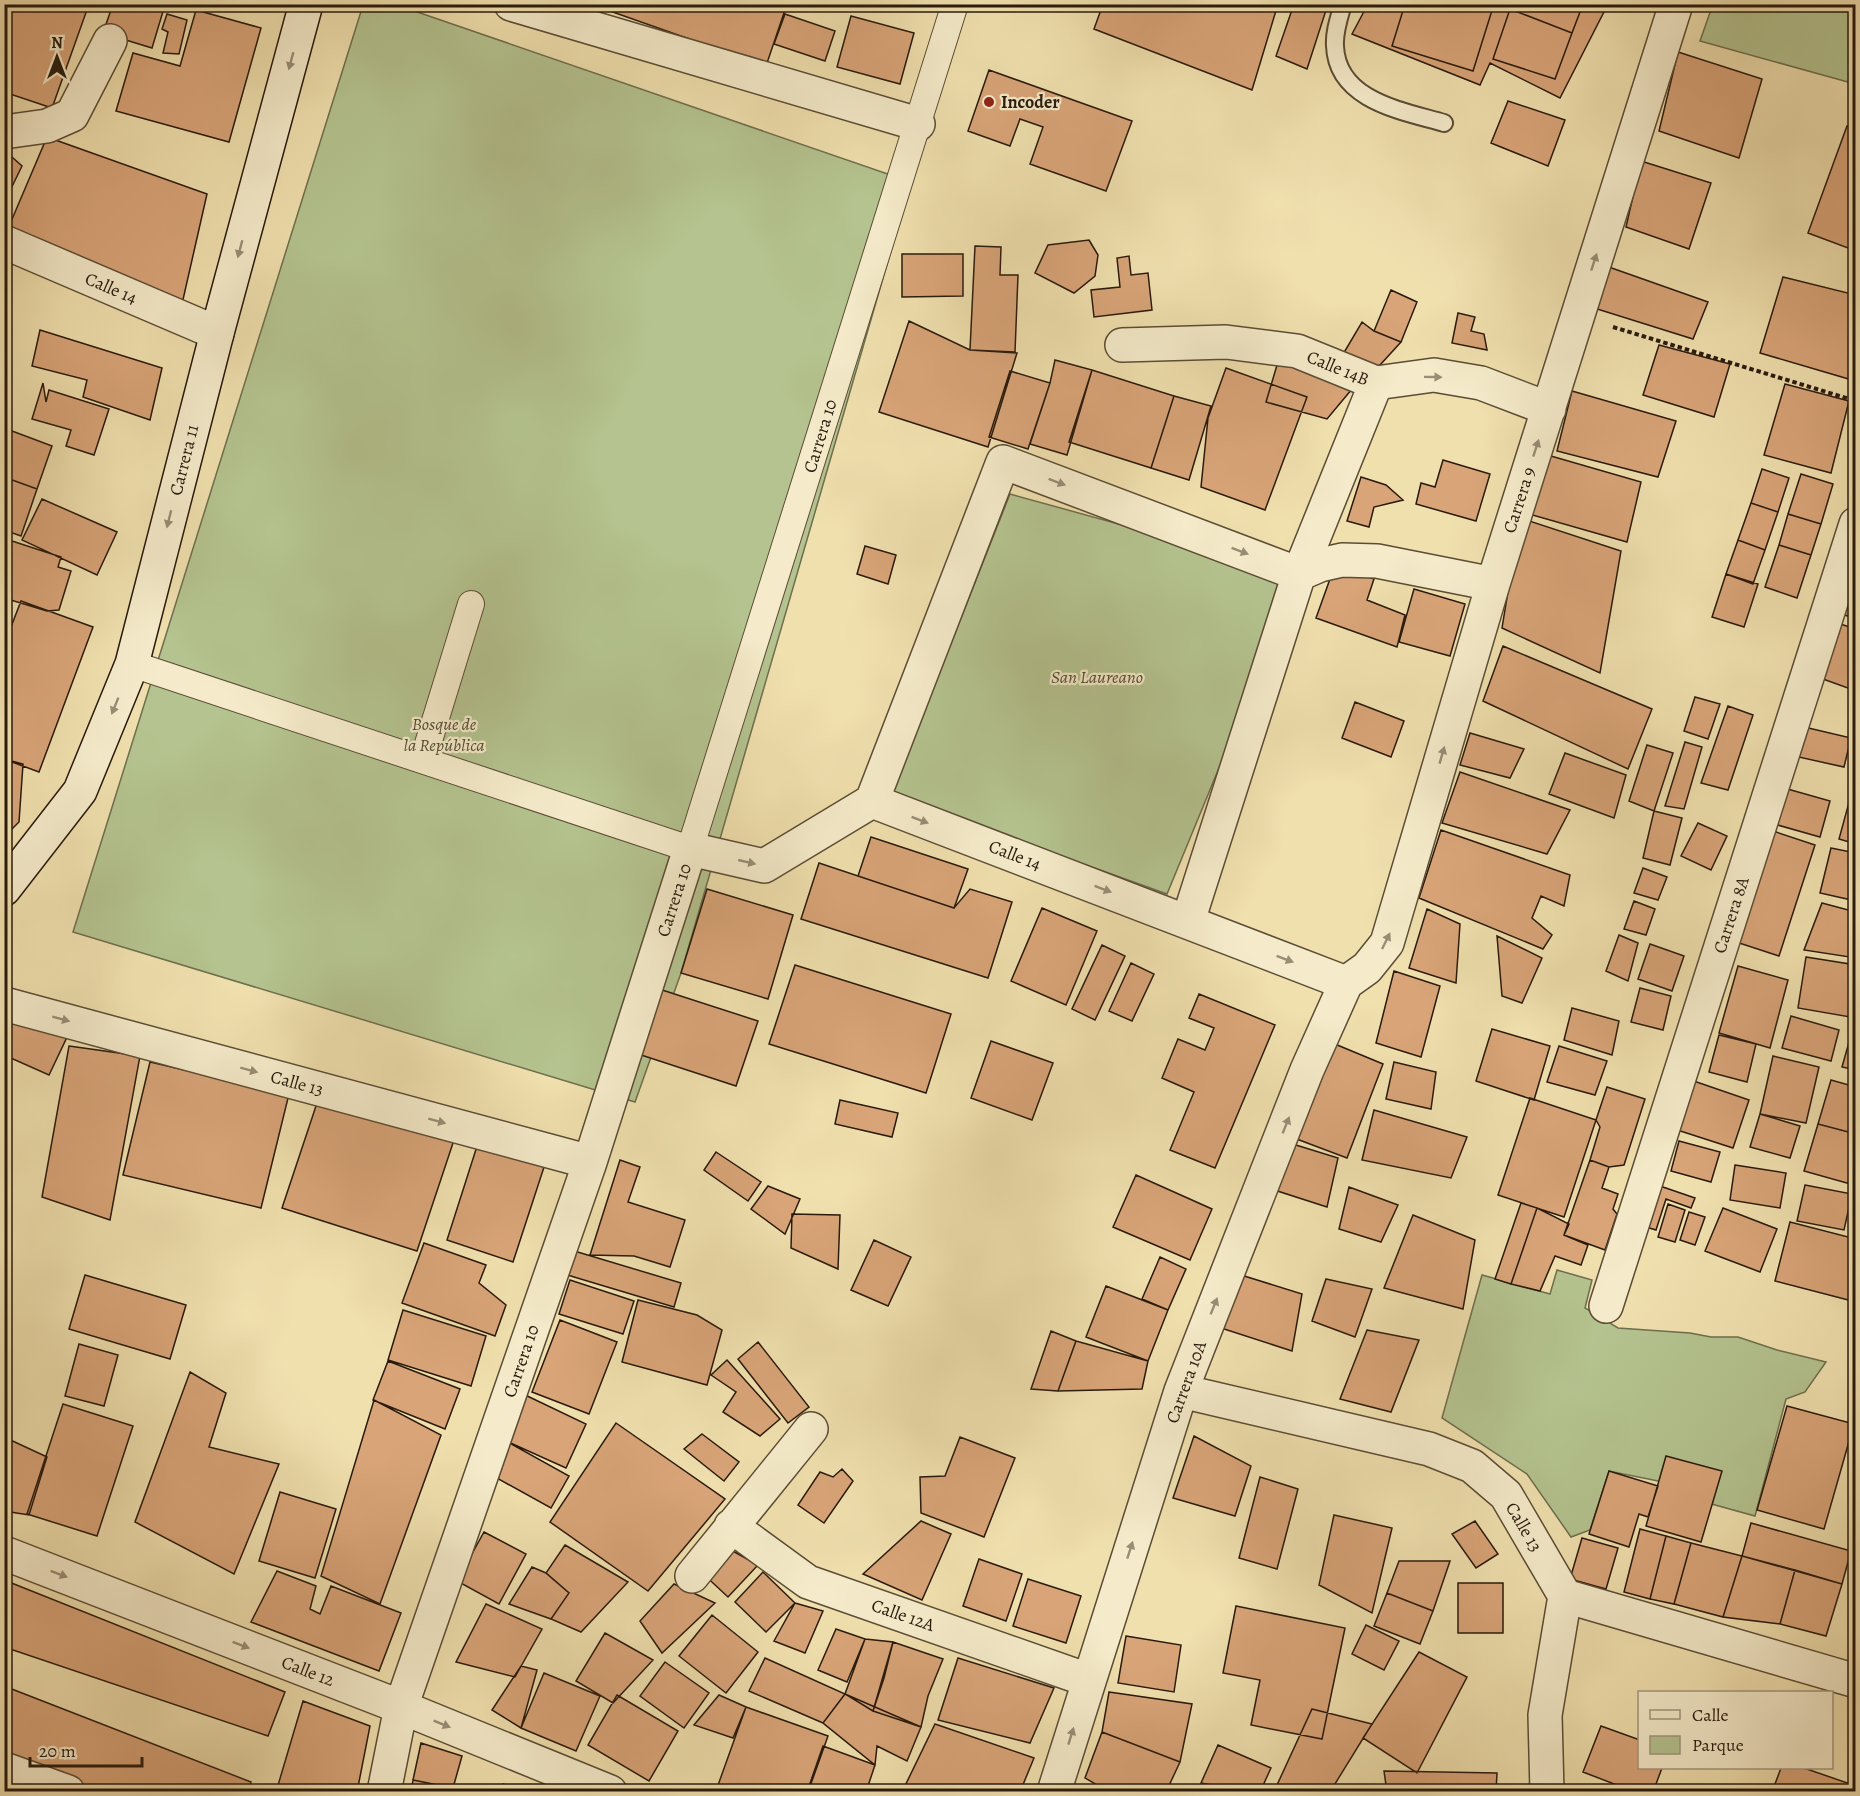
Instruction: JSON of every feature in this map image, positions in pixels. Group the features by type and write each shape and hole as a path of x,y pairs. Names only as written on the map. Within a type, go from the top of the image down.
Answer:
{"street":[{"name":"Carrera 11","path":"4,889 80,791 132,664 217,333 306,4"},
{"path":"511,4 918,124"},
{"name":"Carrera 10","path":"384,1791 401,1707 590,1162 955,4"},
{"name":"Carrera 9","path":"1346,983 1367,968 1387,943 1493,584 1676,4"},
{"path":"4,132 47,126 72,115 110,41"},
{"name":"Calle 14","path":"4,242 217,333"},
{"name":"Calle 14B","path":"1122,345 1226,342 1297,351 1376,384 1434,375 1481,384 1549,408"},
{"path":"1188,921 1299,574 1376,384"},
{"path":"132,664 690,849 764,866 872,801 1003,462 1299,574 1320,565 1342,560 1377,561 1493,584"},
{"name":"Carrera 8A","path":"1606,1306 1856,524"},
{"path":"423,760 471,604"},
{"name":"Calle 14","path":"872,801 1346,983"},
{"name":"Carrera 10A","path":"1054,1791 1181,1391 1307,1070 1346,983"},
{"name":"Calle 13","path":"4,1004 590,1162"},
{"name":"Calle 13","path":"1181,1391 1430,1449 1472,1466 1506,1495 1565,1596"},
{"path":"692,1576 812,1429"},
{"name":"Calle 12A","path":"731,1526 808,1582 1088,1680"},
{"name":"Calle 12","path":"4,1553 610,1791"},
{"path":"1547,1791 1545,1715 1565,1596 1856,1681"},
{"path":"4,1769 68,1791"}],"lane":[{"path":"1343,4 1337,29 1336,57 1356,90 1381,105 1444,123"}],"path":[{"path":"1577,316 1856,401"}],"green space":[{"path":"1713,4 1855,5 1855,84 1700,41"},
{"name":"Bosque de la República","path":"363,5 397,5 911,182 681,973 635,1102 73,932"},
{"name":"San Laureano","path":"1010,494 1299,574 1167,894 891,795"},
{"path":"1557,1270 1592,1280 1585,1308 1618,1328 1690,1333 1711,1337 1738,1337 1777,1350 1826,1362 1805,1392 1786,1399 1755,1516 1708,1503 1663,1482 1609,1471 1590,1530 1571,1537 1527,1474 1442,1418 1482,1275 1550,1294"}],"building":[{"path":"4,4 89,4 52,108 4,92"},
{"path":"113,4 152,4 164,8 152,48 103,33"},
{"path":"590,4 787,4 766,66"},
{"path":"1103,4 1278,4 1252,90 1094,29"},
{"path":"1294,4 1328,4 1307,69 1276,56"},
{"path":"1368,4 1608,4 1560,98 1490,63 1480,85 1352,34"},
{"path":"1405,4 1494,4 1473,71 1392,46"},
{"path":"1512,4 1583,4 1572,33 1510,9"},
{"path":"1510,9 1572,33 1555,79 1493,59"},
{"path":"196,10 261,28 229,142 116,111 133,53 180,66"},
{"path":"167,14 187,20 179,54 163,53 168,32 162,29"},
{"path":"785,14 835,31 825,61 774,44"},
{"path":"851,16 914,33 900,84 837,67"},
{"path":"1678,52 1762,79 1739,158 1659,131"},
{"path":"989,70 1132,121 1106,191 1030,164 1043,127 1020,119 1010,146 968,131"},
{"path":"1508,101 1565,120 1548,166 1491,143"},
{"path":"1847,126 1856,129 1856,251 1808,233"},
{"path":"47,137 207,194 182,304 7,231"},
{"path":"4,150 22,166 4,203"},
{"path":"1641,161 1711,183 1689,249 1626,227"},
{"path":"1089,240 1098,255 1095,276 1074,293 1035,273 1048,245"},
{"path":"975,246 1001,247 1000,275 1018,275 1015,352 970,350"},
{"path":"902,254 963,254 963,296 902,297"},
{"path":"1129,256 1131,275 1148,273 1152,310 1094,317 1091,290 1120,287 1117,258"},
{"path":"1606,266 1708,302 1693,339 1594,308"},
{"path":"1783,277 1856,295 1856,369 1852,380 1760,353"},
{"path":"1391,290 1417,302 1401,342 1374,331"},
{"path":"1458,313 1475,317 1471,331 1484,334 1487,350 1452,343"},
{"path":"909,321 970,350 1017,353 988,447 879,412"},
{"path":"1362,322 1374,331 1401,342 1369,377 1339,361"},
{"path":"40,330 162,368 150,420 83,397 87,380 32,366"},
{"path":"1659,345 1730,364 1714,417 1643,395"},
{"path":"1280,355 1357,383 1327,419 1266,402"},
{"path":"1055,360 1092,370 1067,455 1030,444"},
{"path":"1226,368 1307,397 1265,510 1201,487 1208,418"},
{"path":"1092,370 1174,396 1151,468 1069,442"},
{"path":"1010,371 1050,383 1028,449 989,437"},
{"path":"43,383 46,402 49,390 109,409 94,455 66,446 71,430 32,419"},
{"path":"1785,384 1849,401 1831,473 1764,455"},
{"path":"1572,391 1676,421 1658,477 1557,451"},
{"path":"1174,396 1211,406 1189,480 1151,468"},
{"path":"4,428 52,446 37,489 4,477"},
{"path":"1544,454 1641,482 1627,542 1529,514"},
{"path":"1443,460 1490,474 1476,521 1416,504 1421,483 1435,487"},
{"path":"1762,469 1789,478 1778,512 1751,503"},
{"path":"1801,474 1833,484 1821,524 1788,514"},
{"path":"4,477 37,489 21,536 4,530"},
{"path":"1361,477 1386,485 1403,500 1374,507 1369,527 1347,521"},
{"path":"42,499 117,532 97,575 22,540"},
{"path":"1751,503 1778,512 1765,550 1738,540"},
{"path":"1788,514 1821,524 1811,555 1779,545"},
{"path":"1520,518 1621,551 1600,673 1502,628"},
{"path":"1738,540 1765,550 1753,584 1726,574"},
{"path":"12,541 61,557 58,567 71,571 59,610 47,611 4,598 4,563"},
{"path":"1779,545 1811,555 1797,598 1765,587"},
{"path":"865,546 896,555 888,584 857,574"},
{"path":"1335,565 1374,579 1367,600 1405,615 1397,647 1316,618"},
{"path":"1856,571 1856,619 1833,611"},
{"path":"1726,574 1758,584 1744,627 1712,617"},
{"path":"1414,589 1465,604 1450,656 1399,642"},
{"path":"21,601 93,627 39,772 4,759 4,645"},
{"path":"1831,621 1856,629 1856,691 1812,675"},
{"path":"1503,646 1652,709 1628,769 1483,701"},
{"path":"1695,697 1720,704 1708,739 1684,731"},
{"path":"1355,702 1404,721 1391,757 1342,738"},
{"path":"1728,706 1753,715 1728,790 1701,783"},
{"path":"1800,726 1851,738 1844,767 1794,756"},
{"path":"1470,733 1524,749 1510,778 1460,765"},
{"path":"1685,742 1702,747 1684,809 1665,806"},
{"path":"1647,745 1673,753 1654,811 1629,801"},
{"path":"1565,753 1626,775 1614,818 1549,794"},
{"path":"4,759 23,764 19,822 4,837"},
{"path":"1460,772 1570,810 1547,854 1442,823"},
{"path":"1784,788 1830,801 1820,837 1774,824"},
{"path":"1851,795 1856,796 1856,844 1839,839"},
{"path":"1654,811 1682,818 1670,865 1643,858"},
{"path":"1698,823 1727,836 1711,870 1681,856"},
{"path":"1767,829 1815,845 1779,956 1730,940"},
{"path":"1441,830 1570,875 1564,906 1541,896 1532,918 1552,935 1543,949 1419,898"},
{"path":"871,837 968,869 954,908 858,876"},
{"path":"1831,848 1856,853 1856,901 1820,893"},
{"path":"819,863 954,908 970,889 1012,902 988,978 801,919"},
{"path":"1643,868 1667,877 1658,900 1634,893"},
{"path":"707,889 793,915 768,999 681,973"},
{"path":"1634,901 1655,909 1646,935 1624,929"},
{"path":"1822,903 1856,912 1856,958 1804,950"},
{"path":"1042,908 1097,931 1066,1005 1011,981"},
{"path":"1427,909 1460,924 1456,983 1409,968"},
{"path":"1619,935 1638,943 1628,981 1606,971"},
{"path":"1497,936 1542,958 1522,1003 1502,996"},
{"path":"1650,944 1684,956 1672,991 1638,979"},
{"path":"1102,945 1125,956 1095,1020 1072,1009"},
{"path":"1806,957 1856,965 1856,982 1850,1017 1798,1008"},
{"path":"1131,963 1154,974 1132,1021 1109,1011"},
{"path":"795,965 951,1014 926,1093 769,1044"},
{"path":"1738,966 1788,980 1770,1048 1719,1033"},
{"path":"1394,971 1440,986 1421,1057 1376,1043"},
{"path":"656,988 758,1021 736,1086 635,1053"},
{"path":"1640,988 1671,996 1663,1030 1631,1022"},
{"path":"1199,994 1275,1025 1215,1168 1170,1150 1194,1092 1162,1078 1178,1039 1205,1050 1214,1028 1189,1018"},
{"path":"1572,1008 1619,1021 1612,1055 1564,1040"},
{"path":"15,1011 68,1035 49,1075 4,1055 4,1036"},
{"path":"1791,1016 1839,1030 1831,1061 1782,1048"},
{"path":"1856,1022 1856,1070 1842,1067"},
{"path":"1492,1029 1550,1046 1534,1100 1476,1081"},
{"path":"1719,1035 1756,1044 1747,1082 1709,1072"},
{"path":"991,1041 1053,1063 1032,1120 971,1098"},
{"path":"1330,1042 1383,1064 1347,1158 1294,1138"},
{"path":"69,1046 140,1056 110,1220 42,1197"},
{"path":"1559,1046 1607,1061 1595,1095 1547,1082"},
{"path":"1773,1056 1819,1067 1806,1123 1760,1114"},
{"path":"150,1062 289,1094 261,1208 123,1175"},
{"path":"1394,1062 1436,1072 1431,1109 1386,1099"},
{"path":"1685,1078 1749,1100 1733,1148 1668,1127"},
{"path":"1831,1080 1856,1087 1856,1134 1818,1124"},
{"path":"1607,1087 1645,1099 1624,1165 1609,1167 1590,1160 1600,1127 1596,1120"},
{"path":"319,1097 454,1140 417,1251 282,1208"},
{"path":"1530,1098 1596,1120 1564,1217 1498,1195"},
{"path":"840,1100 898,1113 892,1137 835,1124"},
{"path":"1374,1110 1467,1137 1451,1178 1362,1160"},
{"path":"1760,1114 1800,1126 1790,1158 1750,1147"},
{"path":"1818,1124 1856,1134 1854,1185 1804,1171"},
{"path":"479,1140 546,1161 513,1262 447,1240"},
{"path":"1283,1141 1338,1158 1327,1207 1268,1188"},
{"path":"1679,1141 1720,1152 1711,1182 1671,1171"},
{"path":"716,1152 761,1182 748,1201 704,1170"},
{"path":"620,1160 640,1167 628,1202 685,1220 670,1267 634,1256 590,1255"},
{"path":"1590,1160 1609,1167 1602,1188 1618,1194 1613,1209 1617,1214 1605,1250 1564,1235"},
{"path":"1735,1165 1786,1173 1780,1208 1730,1200"},
{"path":"1136,1175 1212,1209 1190,1260 1113,1227"},
{"path":"1805,1185 1852,1194 1844,1230 1797,1221"},
{"path":"768,1186 800,1199 785,1234 751,1209"},
{"path":"1660,1186 1695,1198 1691,1208 1666,1199 1656,1230 1646,1227"},
{"path":"1349,1187 1398,1205 1381,1242 1339,1229"},
{"path":"1521,1203 1537,1208 1511,1284 1495,1279"},
{"path":"1668,1204 1685,1210 1675,1242 1658,1237"},
{"path":"1537,1208 1569,1224 1564,1235 1588,1245 1581,1265 1555,1256 1540,1291 1511,1284"},
{"path":"1723,1208 1777,1229 1760,1272 1705,1251"},
{"path":"1689,1212 1705,1217 1695,1245 1680,1240"},
{"path":"792,1214 840,1215 838,1269 791,1248"},
{"path":"1413,1215 1475,1240 1463,1309 1384,1288"},
{"path":"1790,1222 1856,1239 1856,1302 1775,1281"},
{"path":"874,1240 911,1257 888,1306 851,1290"},
{"path":"424,1243 486,1265 479,1283 506,1305 495,1336 402,1303"},
{"path":"571,1250 681,1283 674,1307 564,1274"},
{"path":"1160,1257 1186,1269 1168,1310 1142,1299"},
{"path":"85,1275 186,1305 170,1359 69,1329"},
{"path":"1241,1275 1302,1294 1292,1351 1218,1327"},
{"path":"1326,1279 1372,1289 1355,1337 1312,1321"},
{"path":"570,1280 634,1301 623,1334 559,1314"},
{"path":"1106,1286 1168,1310 1148,1361 1086,1337"},
{"path":"638,1300 697,1315 722,1330 707,1385 622,1362"},
{"path":"403,1310 486,1336 471,1386 388,1360"},
{"path":"560,1320 617,1342 589,1414 532,1392"},
{"path":"1367,1330 1419,1340 1391,1412 1340,1399"},
{"path":"1051,1331 1076,1341 1058,1391 1031,1389"},
{"path":"1076,1341 1148,1361 1142,1389 1058,1391"},
{"path":"758,1342 809,1407 788,1423 738,1359"},
{"path":"79,1344 118,1355 104,1406 65,1396"},
{"path":"727,1360 780,1419 760,1436 723,1412 736,1392 711,1375"},
{"path":"388,1361 460,1389 445,1429 373,1400"},
{"path":"190,1372 226,1393 209,1447 279,1464 234,1574 135,1522"},
{"path":"521,1393 586,1424 566,1468 504,1440"},
{"path":"374,1400 441,1435 380,1604 321,1576"},
{"path":"63,1404 133,1426 97,1536 27,1514"},
{"path":"1787,1406 1854,1424 1824,1529 1757,1510"},
{"path":"616,1423 725,1499 648,1591 550,1522"},
{"path":"702,1434 739,1462 724,1481 684,1449"},
{"path":"1194,1436 1251,1466 1235,1516 1173,1498"},
{"path":"4,1437 47,1457 29,1515 4,1511"},
{"path":"960,1437 1015,1458 984,1537 921,1513 920,1477 945,1476"},
{"path":"504,1440 569,1476 551,1508 486,1472"},
{"path":"1666,1456 1722,1471 1701,1542 1646,1526"},
{"path":"842,1469 853,1481 824,1523 798,1505 820,1472 833,1477"},
{"path":"1609,1471 1658,1486 1648,1517 1639,1514 1629,1547 1589,1534"},
{"path":"1260,1477 1298,1489 1277,1569 1239,1558"},
{"path":"280,1492 336,1509 315,1578 259,1561"},
{"path":"1334,1515 1392,1528 1372,1613 1319,1585"},
{"path":"921,1521 951,1534 922,1600 863,1574"},
{"path":"1475,1521 1498,1554 1476,1568 1452,1534"},
{"path":"1751,1523 1851,1551 1842,1584 1742,1556"},
{"path":"1640,1529 1666,1536 1650,1599 1624,1592"},
{"path":"484,1532 526,1554 499,1604 457,1581"},
{"path":"1666,1536 1691,1543 1674,1604 1650,1599"},
{"path":"1582,1538 1618,1548 1606,1589 1570,1579"},
{"path":"1691,1543 1742,1556 1723,1617 1674,1604"},
{"path":"565,1545 628,1582 581,1632 551,1619 569,1593 546,1573"},
{"path":"722,1545 758,1565 728,1597 699,1570"},
{"path":"1742,1556 1795,1570 1780,1624 1723,1617"},
{"path":"979,1559 1022,1574 1006,1621 963,1606"},
{"path":"1399,1561 1450,1561 1433,1611 1387,1593"},
{"path":"532,1567 546,1573 569,1593 551,1619 509,1604"},
{"path":"1795,1570 1842,1584 1826,1636 1780,1624"},
{"path":"277,1571 316,1586 310,1609 320,1614 331,1586 401,1613 379,1671 251,1622"},
{"path":"763,1572 795,1603 766,1632 735,1602"},
{"path":"1028,1579 1081,1596 1066,1643 1013,1626"},
{"path":"4,1580 285,1692 268,1736 4,1647"},
{"path":"1458,1583 1503,1583 1503,1633 1458,1633"},
{"path":"674,1584 715,1603 662,1653 640,1621"},
{"path":"1387,1593 1433,1611 1420,1644 1374,1626"},
{"path":"795,1603 823,1611 805,1653 774,1641"},
{"path":"486,1604 542,1629 515,1677 456,1662"},
{"path":"1236,1606 1345,1628 1322,1739 1251,1725 1260,1680 1223,1673"},
{"path":"712,1615 758,1652 726,1693 679,1656"},
{"path":"1366,1625 1399,1641 1384,1670 1352,1654"},
{"path":"836,1629 865,1639 847,1682 818,1670"},
{"path":"1856,1629 1856,1652 1850,1651"},
{"path":"605,1633 653,1660 613,1703 576,1681"},
{"path":"1126,1636 1181,1645 1174,1692 1118,1683"},
{"path":"865,1639 893,1642 873,1711 845,1694"},
{"path":"893,1642 943,1659 928,1696 921,1727 873,1711"},
{"path":"1419,1652 1467,1677 1417,1773 1363,1738"},
{"path":"765,1658 845,1694 823,1723 749,1691"},
{"path":"958,1658 1054,1688 1030,1743 938,1720"},
{"path":"665,1662 709,1693 684,1728 640,1696"},
{"path":"521,1666 537,1670 521,1728 492,1710"},
{"path":"544,1673 600,1696 576,1751 521,1728"},
{"path":"4,1686 251,1782 248,1792 88,1792 4,1763"},
{"path":"1109,1692 1192,1704 1180,1762 1102,1732"},
{"path":"845,1694 921,1727 907,1761 877,1746 875,1765 823,1723"},
{"path":"617,1695 678,1731 649,1781 588,1745"},
{"path":"719,1695 746,1707 733,1738 694,1725"},
{"path":"303,1701 370,1726 357,1792 276,1792"},
{"path":"746,1707 828,1736 808,1792 726,1792 717,1788"},
{"path":"1312,1709 1372,1724 1330,1792 1291,1792 1277,1785"},
{"path":"935,1724 1034,1758 1020,1792 902,1792"},
{"path":"1601,1726 1638,1739 1638,1769 1662,1769 1653,1792 1635,1792 1583,1772"},
{"path":"1102,1732 1180,1762 1166,1792 1109,1792 1085,1778"},
{"path":"421,1743 462,1756 453,1788 413,1780"},
{"path":"1218,1745 1271,1768 1260,1792 1246,1792 1201,1783"},
{"path":"823,1746 875,1765 866,1792 807,1792"},
{"path":"1781,1769 1807,1769 1856,1786 1856,1792 1772,1792"},
{"path":"1384,1771 1497,1773 1496,1792 1387,1792"},
{"path":"413,1780 453,1788 452,1792 411,1792"},
{"path":"503,1784 526,1792 501,1792"}],"place":[{"name":"Incoder","path":"989,102"}]}
